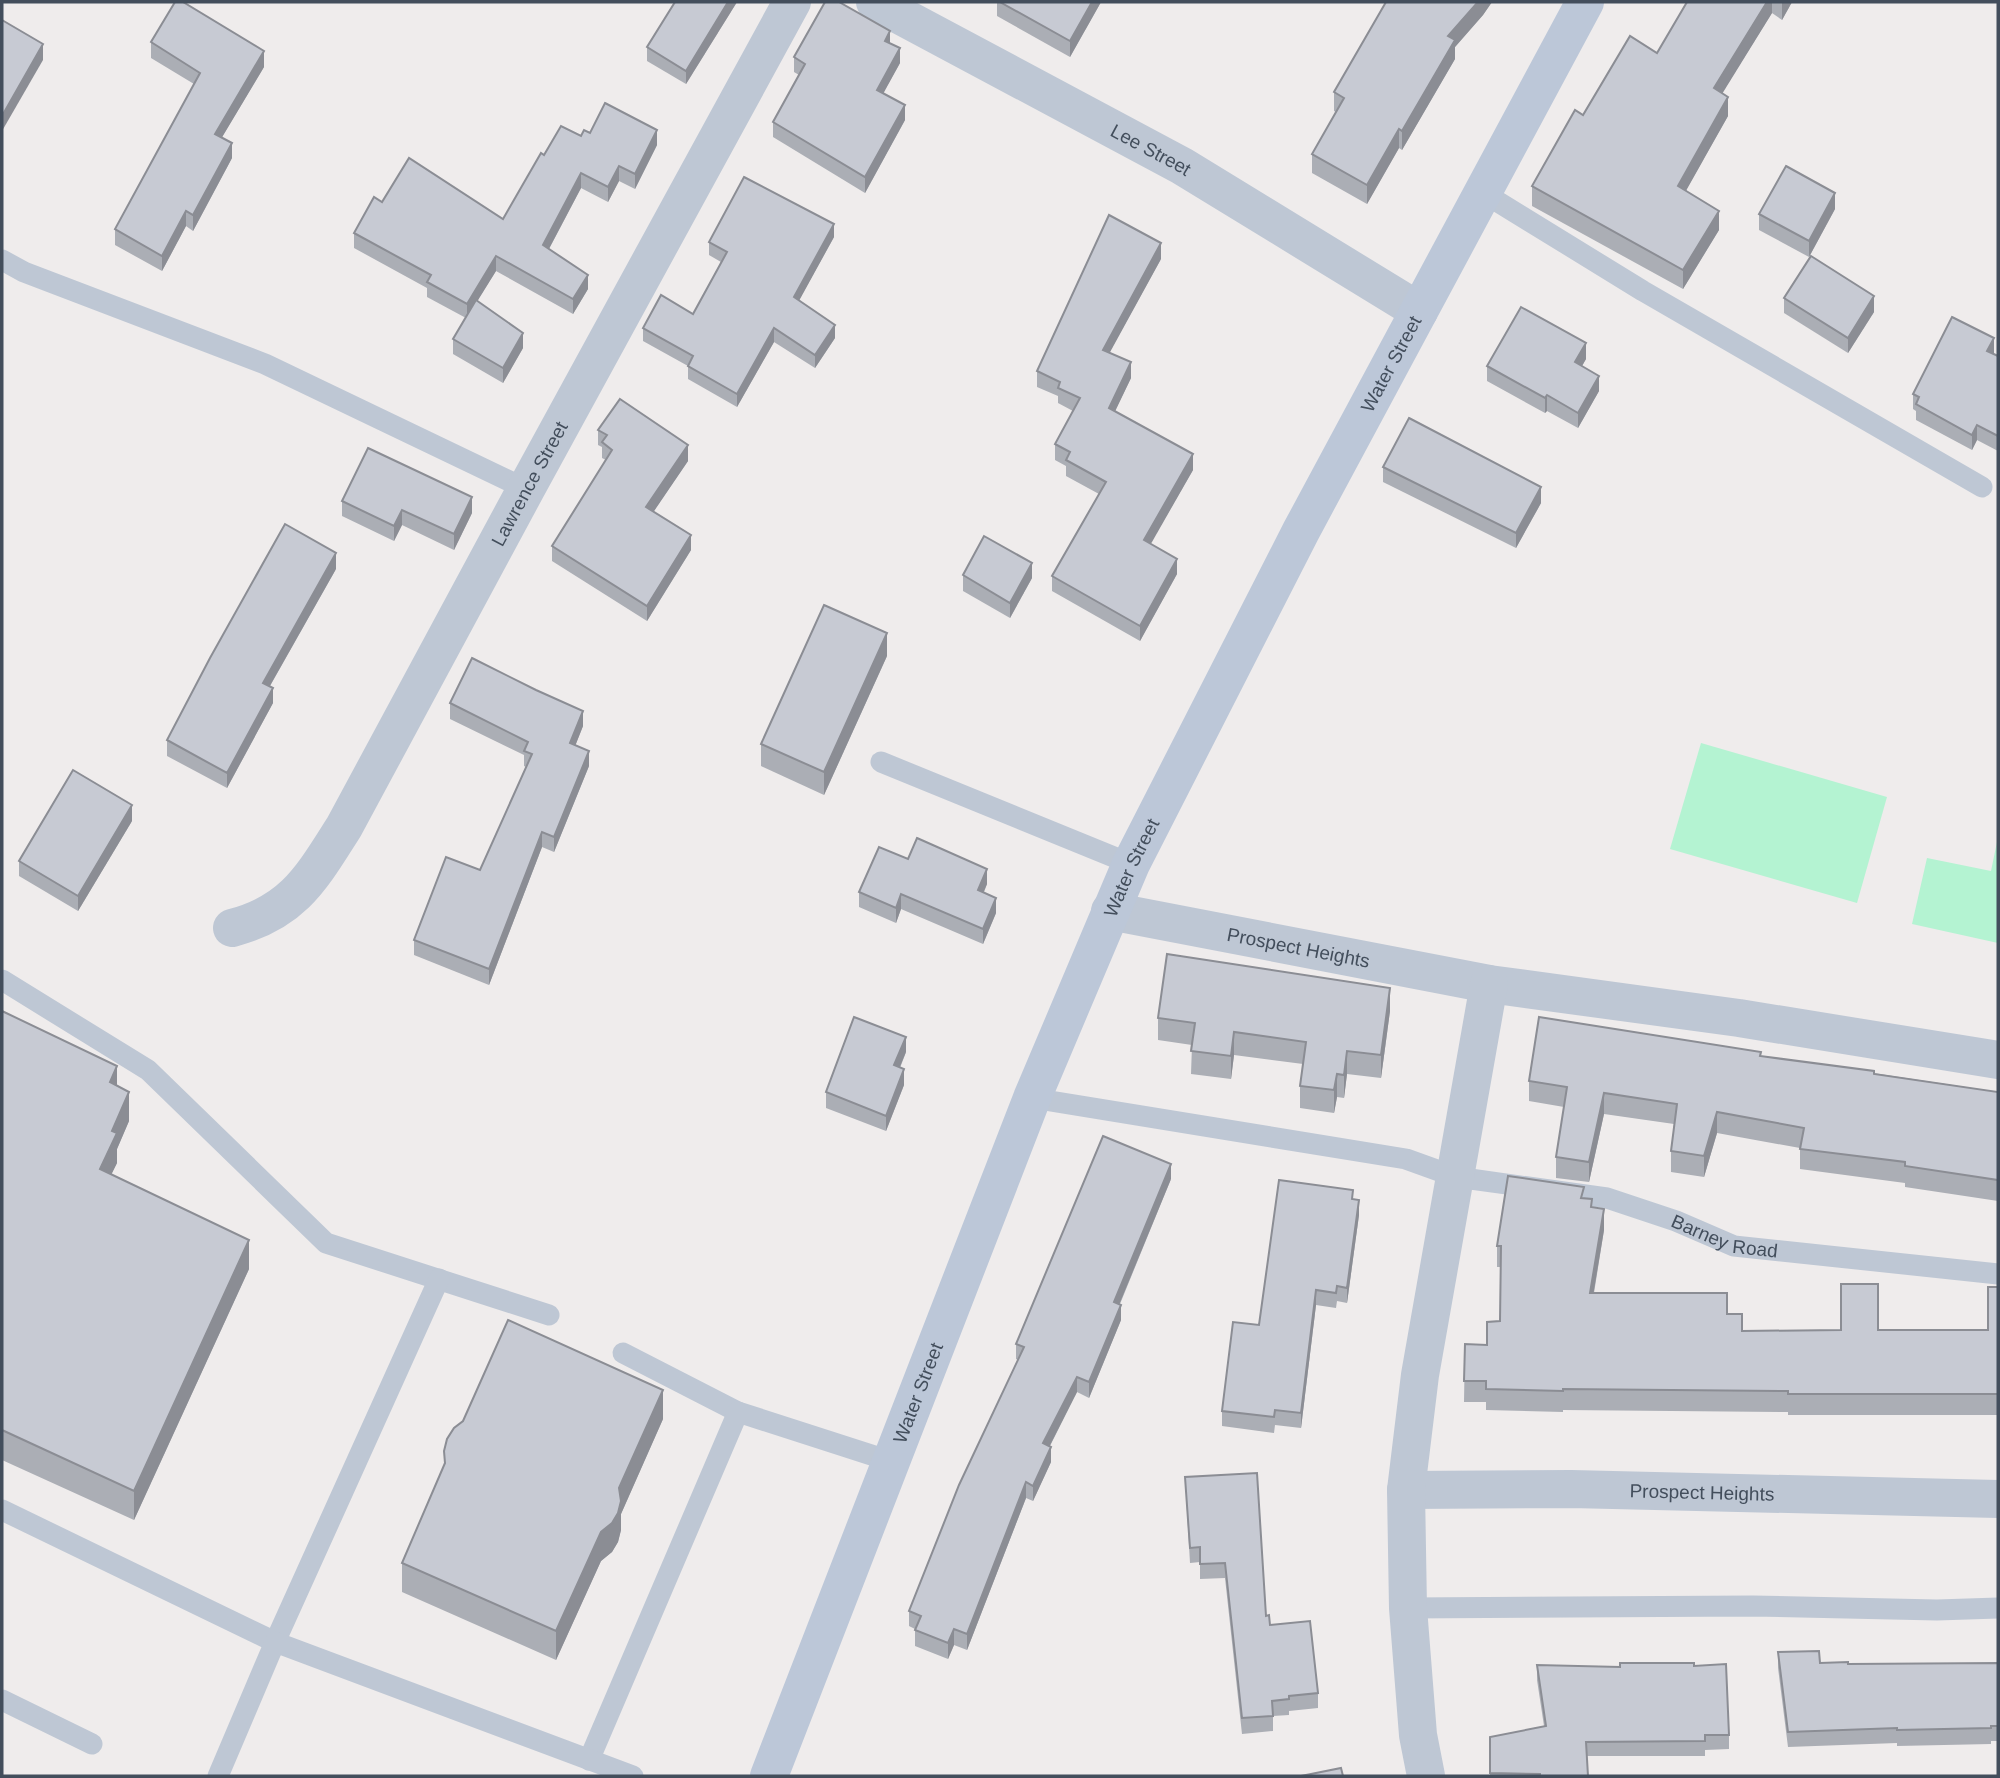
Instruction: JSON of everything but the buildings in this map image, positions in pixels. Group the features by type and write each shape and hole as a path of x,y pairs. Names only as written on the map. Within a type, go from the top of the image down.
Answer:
{"street":[{"name":"Lawrence Street","path":"232,928 265,917 294,898 318,869 344,827 792,2"},
{"name":"Lee Street","path":"875,2 1182,166 1419,311"},
{"name":"Water Street","path":"769,1776 1032,1098 1131,864 1301,531 1585,2"},
{"name":"Prospect Heights","path":"1110,911 1489,984 1739,1018 1998,1060"},
{"path":"1426,1776 1418,1735 1408,1608 1406,1490 1420,1375 1489,984"},
{"name":"Prospect Heights","path":"1406,1490 1572,1489 1998,1499"}],"lane":[{"path":"1482,192 1655,298 1982,487"},
{"path":"2,260 24,272 265,364 526,489"},
{"path":"881,762 1131,864"},
{"path":"2,980 148,1070 326,1243 549,1315"},
{"name":"Barney Road","path":"1032,1098 1406,1159 1456,1177 1607,1198 1676,1221 1734,1246 1998,1273"},
{"path":"218,1776 275,1642 439,1279"},
{"path":"623,1353 738,1412 890,1461"},
{"path":"589,1760 738,1412"},
{"path":"2,1510 275,1642 633,1776"},
{"path":"1408,1608 1998,1608"},
{"path":"2,1700 92,1744"}],"green space":[{"path":"1701,743 1887,797 1857,903 1670,849"},
{"path":"1998,837 1998,943 1912,924 1927,858 1991,871"}]}
